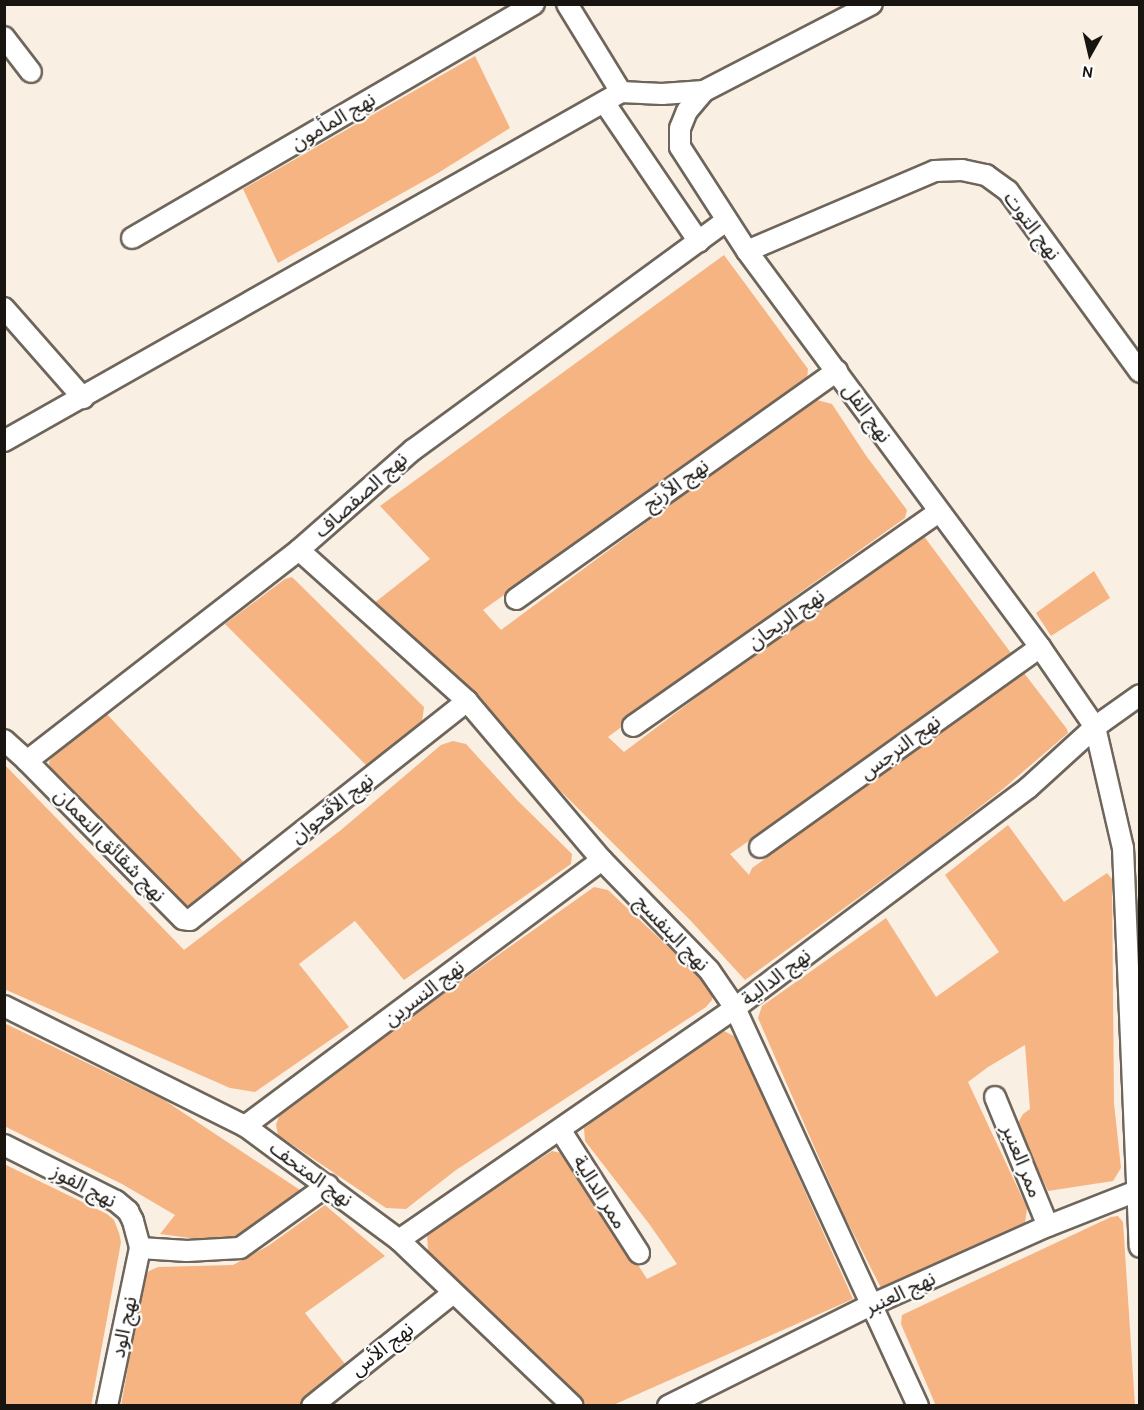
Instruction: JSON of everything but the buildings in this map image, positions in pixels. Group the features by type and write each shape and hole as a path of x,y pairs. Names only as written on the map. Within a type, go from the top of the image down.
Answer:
{"street":[{"name":"نهج المأمون","path":"132,238 534,4"},
{"path":"567,4 621,92"},
{"path":"4,441 621,92 662,94 704,91 872,4"},
{"path":"4,37 31,72"},
{"name":"نهج الفل","path":"704,91 687,111 680,128 680,147 747,251 1040,647 1095,727"},
{"path":"604,102 699,242"},
{"name":"نهج التوت","path":"747,251 935,171 962,170 986,175 1008,191 1140,372"},
{"name":"نهج الصفصاف","path":"27,761 299,550 412,450 726,221"},
{"path":"4,308 83,398"},
{"name":"نهج الأرنج","path":"516,599 837,371"},
{"name":"نهج الريحان","path":"633,726 939,512"},
{"name":"نهج البنفسج","path":"299,550 467,701 602,860 709,970 735,1008 918,1406"},
{"name":"نهج النرجس","path":"760,847 1040,647"},
{"name":"نهج الدالية","path":"399,1240 561,1131 735,1008 1028,788 1095,727 1140,695"},
{"name":"نهج الأقحوان","path":"197,916 467,701"},
{"path":"1095,727 1123,848 1140,1247"},
{"path":"4,740 27,761"},
{"name":"نهج شقائق النعمان","path":"27,761 183,919 190,920 197,916"},
{"path":"1123,848 1140,835"},
{"name":"نهج النسرين","path":"245,1126 602,860"},
{"name":"نهج المتحف","path":"4,1006 245,1126 399,1240 573,1406"},
{"name":"ممر العنبر","path":"995,1097 1048,1226"},
{"name":"ممر الدالية","path":"561,1131 639,1253"},
{"name":"نهج الفوز","path":"4,1145 116,1201 128,1211 140,1248"},
{"path":"140,1248 187,1251 240,1248 327,1185"},
{"name":"نهج العنبر","path":"668,1406 871,1305 1048,1226 1137,1191"},
{"name":"نهج الود","path":"107,1406 140,1248"},
{"name":"نهج الأس","path":"312,1406 453,1293"}]}
